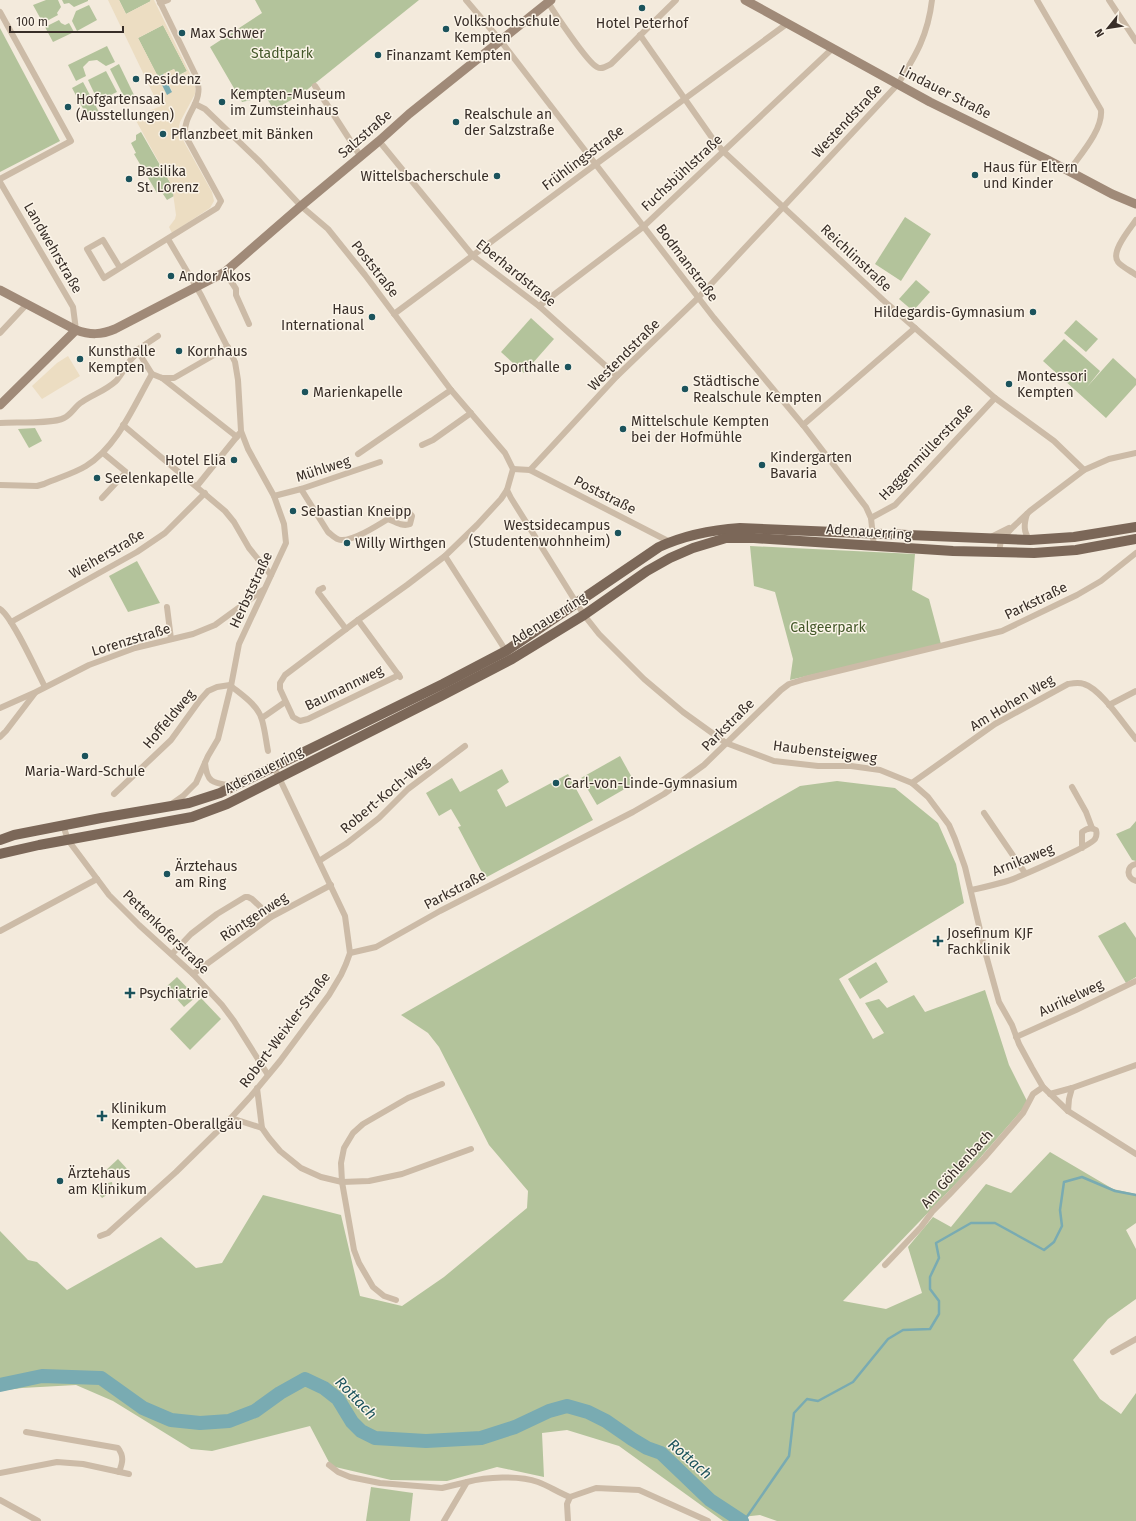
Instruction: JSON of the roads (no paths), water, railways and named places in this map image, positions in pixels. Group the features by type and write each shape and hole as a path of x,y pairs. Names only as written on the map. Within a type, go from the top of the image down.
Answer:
{"main road":[{"name":"Adenauerring","path":"0,840 14,835 189,803 220,793 443,684 506,651 659,547 698,533 734,529 778,529 1001,540 1030,540 1074,537 1136,527"},
{"name":"Adenauerring","path":"0,854 192,817 227,804 512,659 584,615 647,571 670,558 693,548 726,538 754,538 953,551 1034,553 1076,550 1136,539"}],"street":[{"path":"120,268 103,240 87,249 104,278 217,208 221,201 185,135 185,127 200,91 198,81 160,2 168,0"},
{"name":"Bodmanstraße","path":"466,0 500,40 698,298 803,425 866,507 871,518 870,521 874,534 874,546"},
{"path":"549,1 588,58 597,67 605,68 611,64 676,0"},
{"name":"Lindauer Straße","path":"745,0 930,102 1112,194 1136,204"},
{"name":"Westendstraße","path":"530,470 618,376 698,298 898,84 919,49 930,17 932,0"},
{"path":"1037,0 1101,110 1101,122 1069,171"},
{"path":"1109,0 1136,42"},
{"name":"Salzstraße","path":"0,290 76,330 88,334 108,332 196,288 225,272 301,206 361,157 409,114 549,1"},
{"path":"0,12 71,141 0,180"},
{"name":"Frühlingsstraße","path":"394,314 788,23"},
{"name":"Reichlinstraße","path":"640,36 715,142 723,151 877,295 995,398 1054,441 1084,470"},
{"name":"Fuchsbühlstraße","path":"538,306 644,226 833,48"},
{"path":"315,86 361,157"},
{"name":"Poststraße","path":"195,104 206,109 260,162 301,206 328,229 383,299 451,390 505,453 513,469"},
{"name":"Eberhardstraße","path":"379,141 473,256 538,306 618,376"},
{"name":"Landwehrstraße","path":"0,180 73,307 76,330"},
{"path":"1136,220 1118,248 1115,256 1118,262 1136,276"},
{"name":"Herbststraße","path":"168,239 228,347 237,368 241,431 248,449 274,496 284,524 286,543 239,644 231,686 218,739 196,782 184,796 168,806"},
{"path":"225,272 236,289 236,295 249,324"},
{"path":"0,333 27,304"},
{"path":"803,425 915,328"},
{"path":"0,404 76,330"},
{"path":"0,423 59,420 71,414 81,402 105,390 117,379 131,358 138,352 137,350 158,336"},
{"path":"162,378 174,378 228,347"},
{"path":"138,352 152,374 162,378 237,437"},
{"path":"0,484 37,486 85,467 103,453 123,425 152,374"},
{"path":"358,454 451,390"},
{"name":"Haggenmüllerstraße","path":"871,518 895,505 995,398"},
{"path":"422,445 433,440 471,413"},
{"path":"123,425 225,511 234,522 249,548 271,575"},
{"path":"197,486 241,431"},
{"path":"102,498 126,472 103,453"},
{"path":"999,552 1001,540 1027,513 1084,470 1109,459 1136,453"},
{"name":"Mühlweg","path":"274,496 301,489 380,462"},
{"path":"262,718 285,702 280,689 280,682 285,675 444,556 477,525 507,490 513,469 530,470"},
{"name":"Poststraße","path":"530,470 670,542"},
{"path":"301,489 328,532 334,538 340,540 355,538 388,519"},
{"name":"Haubensteigweg","path":"507,490 584,615 599,634 644,679 683,712 726,743 774,761 818,766 851,766 880,770 912,783 928,797 949,825 965,867 999,1002 1043,1087 1068,1111 1136,1154"},
{"name":"Weiherstraße","path":"11,622 137,552 165,533 205,493"},
{"path":"1027,513 1024,525 1025,532 1030,540"},
{"path":"986,539 1013,527"},
{"name":"Parkstraße","path":"350,953 376,948 440,911 633,812 664,794 704,765 789,684 1002,631 1077,595 1101,581 1136,553"},
{"path":"444,556 506,651"},
{"path":"323,588 318,592 346,629"},
{"name":"Lorenzstraße","path":"0,708 90,665 135,648 193,634 216,625 264,589"},
{"path":"167,607 171,639"},
{"path":"0,609 11,622 45,687"},
{"name":"Baumannweg","path":"285,702 293,717 300,721 308,719 399,676 358,620"},
{"name":"Am Hohen Weg","path":"912,783 995,724 1068,684 1075,682 1092,687 1109,705 1136,739"},
{"path":"231,686 249,700 262,718 268,751"},
{"name":"Hoffeldweg","path":"114,794 171,740 208,691 217,687 231,686"},
{"path":"1109,705 1136,691"},
{"path":"0,737 36,692"},
{"name":"Robert-Koch-Weg","path":"319,861 347,843 380,818 408,788 465,746"},
{"path":"205,763 206,773 213,783 235,786"},
{"name":"Robert-Weixler-Straße","path":"100,1236 108,1233 176,1172 231,1118 268,1075 329,996 341,975 350,953 346,916 274,767"},
{"name":"Arnikaweg","path":"971,890 1005,882 1025,874 1082,848 1095,840 1097,834 1096,830 1092,828 1086,812 1072,787"},
{"path":"984,813 1025,874"},
{"name":"Pettenkoferstraße","path":"63,826 68,840 109,895 134,921 194,974 234,1021 268,1075"},
{"path":"1082,848 1082,832 1086,829 1092,828"},
{"path":"1136,864 1132,865 1128,872 1129,877 1136,881"},
{"path":"0,931 97,879"},
{"name":"Röntgenweg","path":"194,974 271,917 331,885"},
{"path":"172,954 191,934 217,914 245,897 248,896 252,899 271,917"},
{"name":"Aurikelweg","path":"1016,1037 1136,981"},
{"path":"1050,1094 1136,1066"},
{"path":"396,1300 384,1296 373,1287 359,1263 352,1239 342,1182 341,1163 344,1148 353,1133 363,1124 408,1098 442,1084"},
{"name":"Am Göhlenbach","path":"885,1265 921,1227 932,1212 985,1157 1023,1113 1033,1094 1043,1087"},
{"path":"257,1088 262,1128 280,1151 301,1168 321,1177 342,1182 369,1181 402,1174 471,1149"},
{"path":"1068,1111 1072,1088"},
{"path":"231,1118 262,1128"},
{"path":"1113,1352 1136,1339"},
{"path":"26,1432 118,1448 123,1455 122,1465 119,1472"},
{"path":"0,1473 57,1462 82,1464 129,1474"},
{"path":"329,1465 338,1472 350,1477 380,1484 442,1488 483,1478 502,1478 536,1481 570,1497 596,1488 639,1490 682,1508 708,1521"},
{"path":"444,1521 467,1482"},
{"path":"568,1521 567,1504 570,1497"},
{"path":"0,1500 38,1521"}],"water":[{"path":"163,74 172,92 167,95 158,77"}],"waterway":[{"path":"744,1521 789,1456 794,1413 807,1399 818,1401 853,1382 888,1339 903,1330 930,1329 939,1314 939,1301 930,1289 930,1277 939,1258 936,1243 971,1223 995,1223 1044,1250 1054,1242 1062,1226 1060,1210 1064,1182 1082,1177 1115,1191 1136,1195"},
{"name":"Rottach","path":"0,1385 42,1376 101,1378 143,1408 171,1420 200,1423 229,1421 255,1411 280,1393 305,1379 324,1388 338,1399 352,1422 361,1431 375,1438 426,1441 481,1438 515,1427 549,1411 567,1406 588,1412 606,1421 647,1448 661,1453 710,1500 742,1521"}],"place":[{"name":"Hotel Peterhof","path":"642,8"},
{"name":"Volkshochschule Kempten","path":"446,29"},
{"name":"Max Schwer","path":"182,33"},
{"name":"Finanzamt Kempten","path":"378,55"},
{"name":"Residenz","path":"136,79"},
{"name":"Kempten-Museum im Zumsteinhaus","path":"222,102"},
{"name":"Hofgartensaal (Ausstellungen)","path":"68,107"},
{"name":"Realschule an der Salzstraße","path":"456,122"},
{"name":"Pflanzbeet mit Bänken","path":"163,134"},
{"name":"Haus für Eltern und Kinder","path":"975,175"},
{"name":"Wittelsbacherschule","path":"497,176"},
{"name":"Basilika St. Lorenz","path":"129,179"},
{"name":"Andor Ákos","path":"171,276"},
{"name":"Hildegardis-Gymnasium","path":"1033,312"},
{"name":"Haus International","path":"372,317"},
{"name":"Kornhaus","path":"179,351"},
{"name":"Kunsthalle Kempten","path":"80,359"},
{"name":"Sporthalle","path":"568,367"},
{"name":"Montessori Kempten","path":"1009,384"},
{"name":"Städtische Realschule Kempten","path":"685,389"},
{"name":"Marienkapelle","path":"305,392"},
{"name":"Mittelschule Kempten bei der Hofmühle","path":"623,429"},
{"name":"Hotel Elia","path":"234,460"},
{"name":"Kindergarten Bavaria","path":"762,465"},
{"name":"Seelenkapelle","path":"97,478"},
{"name":"Sebastian Kneipp","path":"293,511"},
{"name":"Westsidecampus (Studentenwohnheim)","path":"618,533"},
{"name":"Willy Wirthgen","path":"347,543"},
{"name":"Maria-Ward-Schule","path":"85,756"},
{"name":"Carl-von-Linde-Gymnasium","path":"556,783"},
{"name":"Ärztehaus am Ring","path":"167,874"},
{"name":"Josefinum KJF Fachklinik","path":"938,941"},
{"name":"Psychiatrie","path":"130,993"},
{"name":"Klinikum Kempten-Oberallgäu","path":"102,1116"},
{"name":"Ärztehaus am Klinikum","path":"60,1181"}],"park label":[{"name":"Stadtpark","path":"282,53"},
{"name":"Calgeerpark","path":"828,627"}]}
